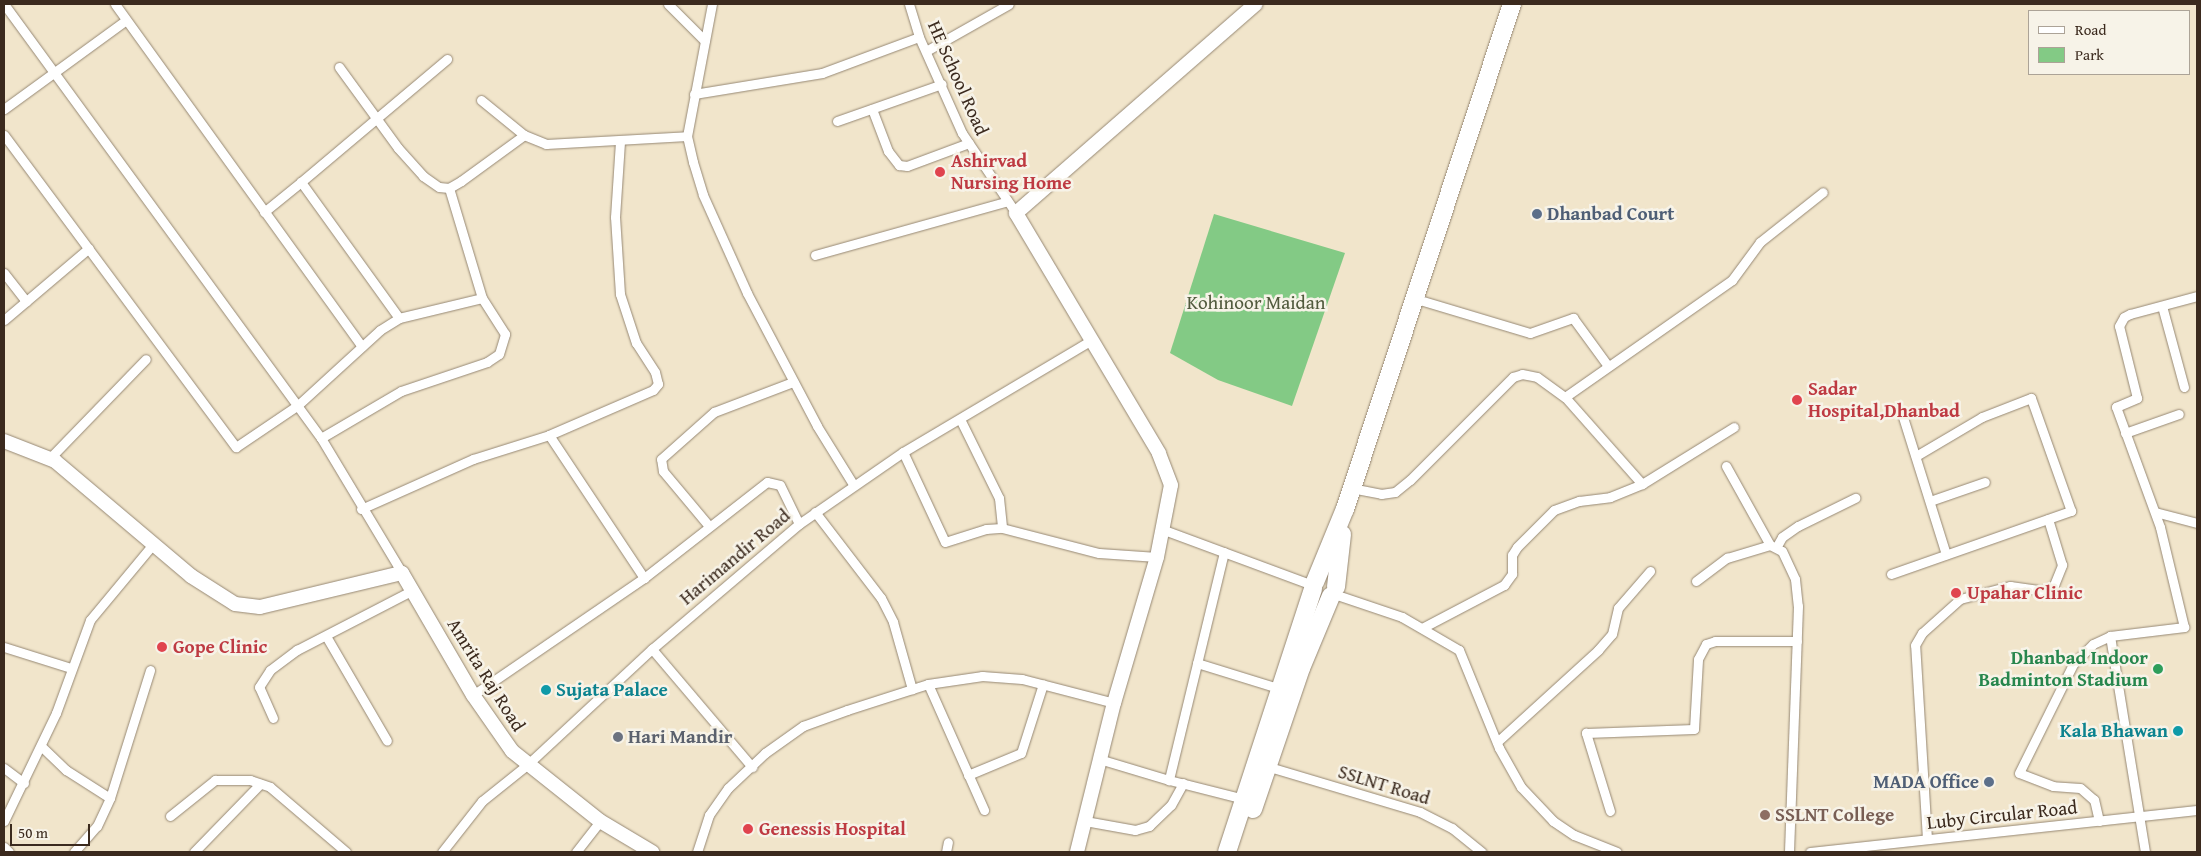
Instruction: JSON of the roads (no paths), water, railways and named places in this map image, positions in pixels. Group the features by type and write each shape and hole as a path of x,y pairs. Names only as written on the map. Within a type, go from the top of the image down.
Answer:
{"highway":[{"path":"1240,852 1281,689 1314,585 1345,509 1413,298 1512,4"},
{"path":"1227,852 1244,799 1261,766 1333,592 1345,509"},
{"path":"1314,585 1318,597 1333,592"}],"street":[{"path":"4,4 298,405 321,438 361,509 402,573 260,607 244,607 201,584 49,458 4,442"},
{"path":"115,4 362,346"},
{"path":"668,4 706,42"},
{"path":"712,4 687,136 703,195 746,293 793,382 853,484"},
{"name":"HE School Road","path":"909,4 919,37 942,84 952,112 969,143 1012,207"},
{"path":"926,52 1009,4"},
{"path":"815,255 1012,207 1256,4"},
{"path":"4,108 56,73 126,20"},
{"path":"694,94 822,73 919,37"},
{"path":"264,212 378,120 447,59"},
{"path":"340,67 378,120 423,176 439,187 449,188 524,135"},
{"path":"837,121 942,84"},
{"path":"481,100 524,135 546,144 620,142 687,136"},
{"path":"872,109 888,151 899,165 907,166 969,143"},
{"path":"4,135 90,248 236,447 298,405 362,346 398,318 482,298"},
{"path":"361,509 473,460 549,436 653,390 658,384 655,372 636,343 620,294 615,217 620,142"},
{"path":"301,182 398,318"},
{"path":"321,438 401,392 487,362 499,354 504,334 482,298 449,188"},
{"path":"1565,397 1732,280 1760,242 1823,192"},
{"path":"1012,207 1168,470 1170,498 1164,530 1114,703 1077,852"},
{"path":"4,320 90,248"},
{"path":"4,273 26,301"},
{"path":"2099,820 2094,800 2080,788 2053,786 2019,773 2073,664 2093,644 2110,636 2184,627 2155,512 2116,407 2137,398 2119,326 2124,317 2197,296"},
{"path":"1413,298 1530,332 1573,318 1608,366"},
{"path":"2162,306 2184,387"},
{"name":"Harimandir Road","path":"442,852 482,800 527,765 652,649 799,524 853,484 903,452 1092,340"},
{"path":"49,458 146,358"},
{"path":"1352,488 1381,494 1395,492 1410,480 1513,376 1522,374 1537,377 1565,397 1642,484"},
{"path":"709,526 663,471 661,458 714,412 793,382"},
{"path":"1891,574 2071,511 2031,398 1982,417 1916,456"},
{"path":"1902,414 1946,554"},
{"path":"2125,433 2179,414"},
{"path":"960,419 999,498 1002,528"},
{"path":"1422,628 1504,584 1512,574 1512,555 1517,547 1554,510 1579,501 1610,497 1642,484 1734,427"},
{"path":"549,436 644,578"},
{"path":"903,452 945,542 986,529 1002,528 1099,553 1157,557"},
{"path":"1726,466 1795,579 1797,641 1788,852"},
{"path":"473,695 644,578 767,482 774,481 785,492 799,524"},
{"path":"1930,501 1986,482"},
{"path":"1696,581 1727,558 1773,545 1794,528 1855,498"},
{"path":"815,512 881,598 893,622 912,689"},
{"path":"2155,512 2197,523"},
{"path":"1927,840 1915,644 1922,633 1960,599 2010,586 2044,591 2054,585 2062,565 2048,519"},
{"path":"1164,530 1314,585"},
{"path":"4,821 41,746 90,620 153,544"},
{"path":"1169,780 1224,552"},
{"path":"1497,742 1598,650 1612,634 1618,608 1650,571"},
{"name":"Amrita Raj Road","path":"402,573 498,734 527,765 600,821 652,852"},
{"path":"273,718 259,687 270,670 297,650 413,590"},
{"path":"1333,592 1352,603 1402,617 1459,650 1497,742 1521,787 1553,821 1574,835 1617,852"},
{"path":"326,636 387,741"},
{"path":"2110,636 2145,852"},
{"path":"1610,811 1586,734 1694,729 1698,660 1706,644 1715,641 1797,641"},
{"path":"4,647 71,668"},
{"path":"652,649 752,767"},
{"path":"1197,663 1281,689"},
{"path":"74,852 97,826 110,798 150,670"},
{"path":"697,852 709,815 728,788 803,726 928,684 964,676 1001,675 1114,703"},
{"path":"928,684 984,810"},
{"path":"968,775 1021,753 1043,684"},
{"path":"41,746 66,770 110,798"},
{"path":"1099,759 1183,784 1244,799"},
{"name":"SSLNT Road","path":"1261,766 1420,812 1452,828 1482,852"},
{"path":"4,768 24,783"},
{"path":"170,816 215,780 260,784 270,787 346,852"},
{"path":"194,852 260,784"},
{"path":"1084,821 1135,830 1149,826 1171,805 1183,784"},
{"name":"Luby Circular Road","path":"1810,852 2197,810"},
{"path":"576,852 600,821"},
{"path":"946,852 948,842"},
{"path":"4,847 10,852"}],"place":[{"name":"Ashirvad Nursing Home","path":"940,172"},
{"name":"Dhanbad Court","path":"1537,214"},
{"name":"Sadar Hospital,Dhanbad","path":"1797,400"},
{"name":"Upahar Clinic","path":"1956,593"},
{"name":"Gope Clinic","path":"162,647"},
{"name":"Dhanbad Indoor Badminton Stadium","path":"2158,669"},
{"name":"Sujata Palace","path":"546,690"},
{"name":"Kala Bhawan","path":"2178,731"},
{"name":"Hari Mandir","path":"618,737"},
{"name":"MADA Office","path":"1989,782"},
{"name":"SSLNT College","path":"1765,815"},
{"name":"Genessis Hospital","path":"748,829"}],"park label":[{"name":"Kohinoor Maidan","path":"1256,303"}]}
